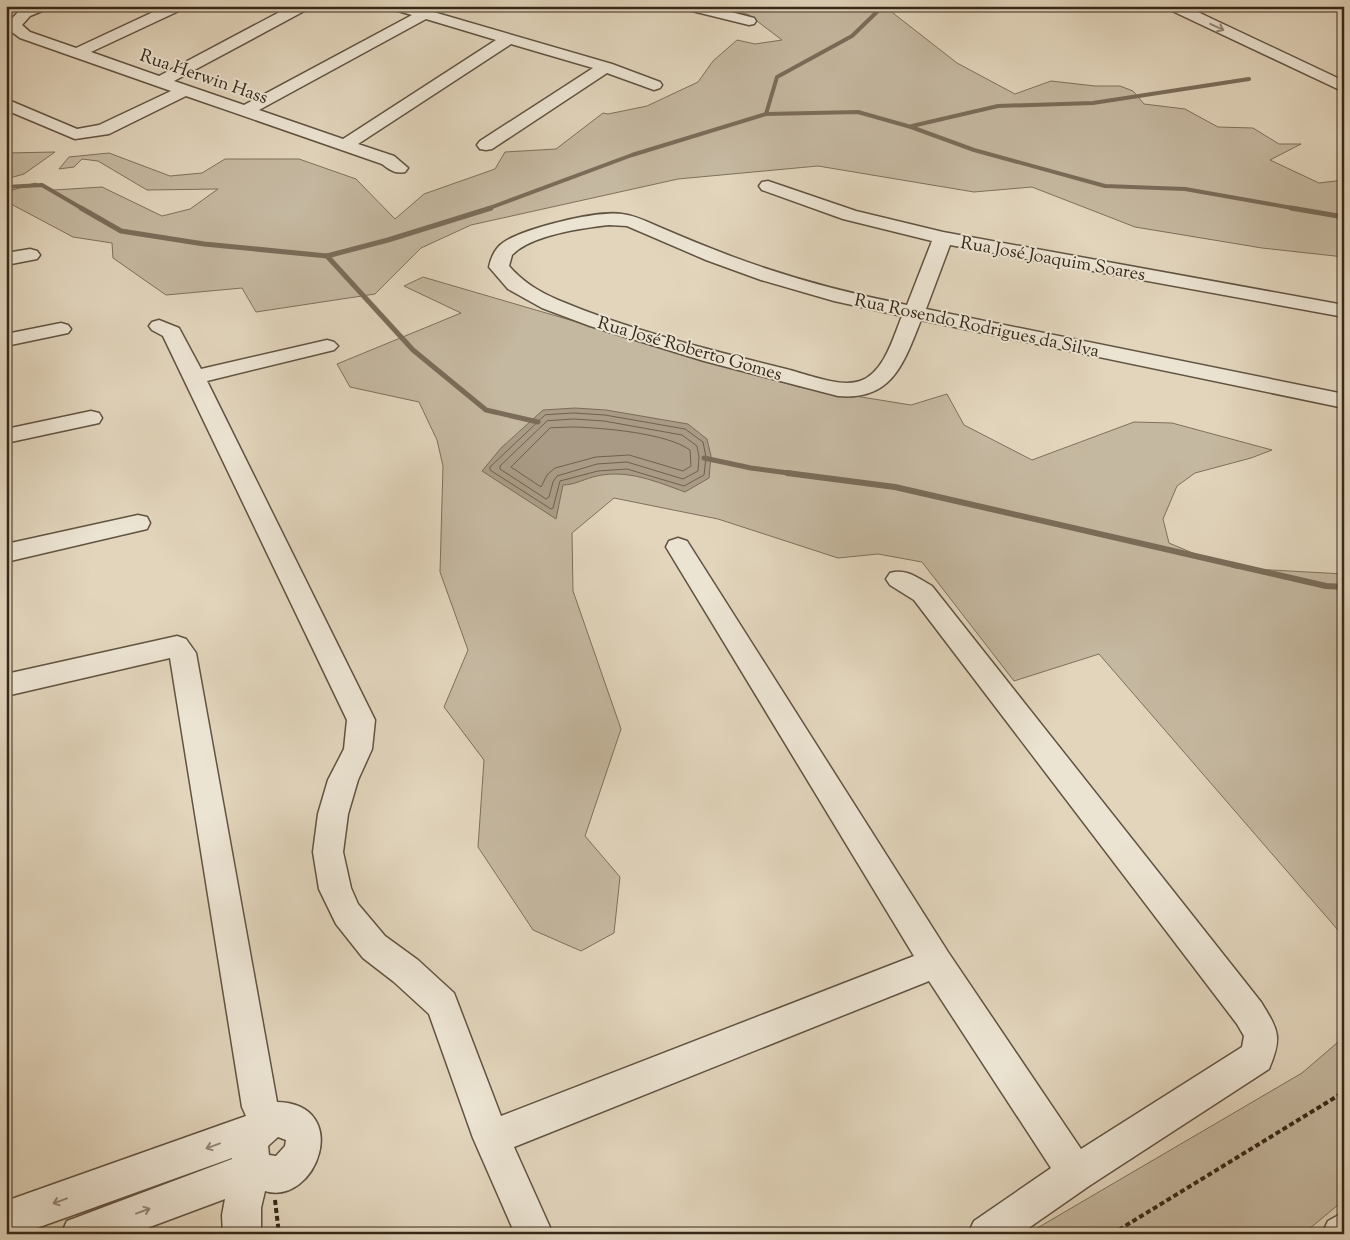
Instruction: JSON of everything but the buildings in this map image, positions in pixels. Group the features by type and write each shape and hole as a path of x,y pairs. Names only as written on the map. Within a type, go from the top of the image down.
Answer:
{"street":[{"name":"Rua Herwin Hass","path":"42,6 25,14 13,26 25,35 388,160 399,168"},
{"path":"77,53 178,6"},
{"path":"160,82 303,6"},
{"path":"396,6 606,68 654,85"},
{"path":"689,6 749,21"},
{"path":"1173,6 1344,87"},
{"path":"1200,6 1344,71"},
{"path":"245,111 425,14"},
{"path":"345,145 508,39"},
{"path":"486,145 606,68"},
{"path":"6,104 75,134 89,133 103,130 185,90"},
{"name":"Rua José Joaquim Soares","path":"768,186 850,215 943,238 1344,311"},
{"name":"Rua José Roberto Gomes","path":"620,219 600,220 524,239 512,245 504,252 499,267 507,278 541,298 642,338 838,389 852,390 864,388"},
{"name":"Rua Rosendo Rodrigues da Silva","path":"620,219 640,225 722,259 800,284 881,306 1344,401"},
{"path":"864,388 877,382 886,373 915,313 943,238"},
{"path":"6,259 30,255"},
{"path":"158,326 172,332 360,720 358,749 343,780 332,814 328,852 336,889 347,914 374,947 406,971 442,1004 491,1138 534,1234"},
{"path":"6,340 62,329"},
{"path":"194,377 327,346"},
{"path":"6,436 91,418"},
{"path":"6,553 138,523"},
{"path":"678,547 936,963 1076,1174"},
{"path":"899,580 923,593 1249,1013 1262,1034 1257,1058 1076,1174 987,1234"},
{"path":"6,685 177,646 183,653 263,1126 252,1140 249,1151 250,1162 266,1172"},
{"path":"491,1138 936,963"},
{"path":"6,1220 278,1119 289,1119 297,1124 303,1132 305,1142 302,1153 296,1163 286,1171 266,1172 80,1234"},
{"path":"242,1234 240,1216 243,1196 266,1172"}],"path":[{"path":"1112,1234 1344,1092"},
{"path":"266,1172 273,1185 279,1234"}],"shaded area":[{"path":"720,6 884,6 957,63 1015,94 1051,81 1095,86 1120,86 1133,91 1144,104 1185,109 1218,127 1253,128 1279,144 1301,144 1270,160 1319,183 1344,180 1344,257 1262,248 1135,227 1032,187 974,192 818,166 678,179 471,225 421,248 375,294 256,312 242,288 166,295 113,258 112,243 73,237 11,204 6,204 6,192 35,183 54,190 102,187 162,216 190,209 218,189 147,190 98,161 82,159 74,167 59,169 69,157 109,153 170,176 202,173 225,159 299,159 356,179 395,219 424,194 495,169 505,152 556,149 603,113 608,114 647,106 698,82 713,61 737,40 755,44 782,40 749,15"},
{"path":"55,152 24,174 6,179 6,153"},
{"path":"423,277 799,387 911,405 947,394 964,425 1032,460 1134,422 1172,423 1272,450 1251,458 1195,473 1177,486 1163,519 1169,543 1235,568 1344,574 1344,937 1099,654 1014,681 922,562 878,554 838,558 718,519 614,498 572,533 573,591 621,729 585,836 620,877 614,933 581,951 533,930 478,847 484,760 444,707 468,650 440,572 443,466 437,440 419,402 350,387 337,364 461,313 404,286"},
{"path":"1344,1037 1344,1200 1303,1234 1027,1234 1302,1073"}],"water":[{"path":"575,408 606,410 688,424 707,439 711,456 709,478 685,492 653,481 620,474 593,477 563,485 556,519 482,471 501,448 543,410"}],"waterway":[{"path":"766,114 777,77 852,36 883,6"},
{"path":"912,126 998,106 1093,103 1249,79"},
{"path":"766,114 858,112 911,127 974,150 1105,186 1185,189 1298,209"},
{"path":"487,209 632,155 766,114"},
{"path":"6,187 42,185 83,209"},
{"path":"81,208 121,231 204,244 327,256"},
{"path":"327,256 388,240 491,208"},
{"path":"1291,208 1344,217"},
{"path":"327,256 413,350 486,410 538,422"},
{"path":"704,458 751,468 796,474"},
{"path":"787,473 895,487 1326,586 1344,587"}]}
